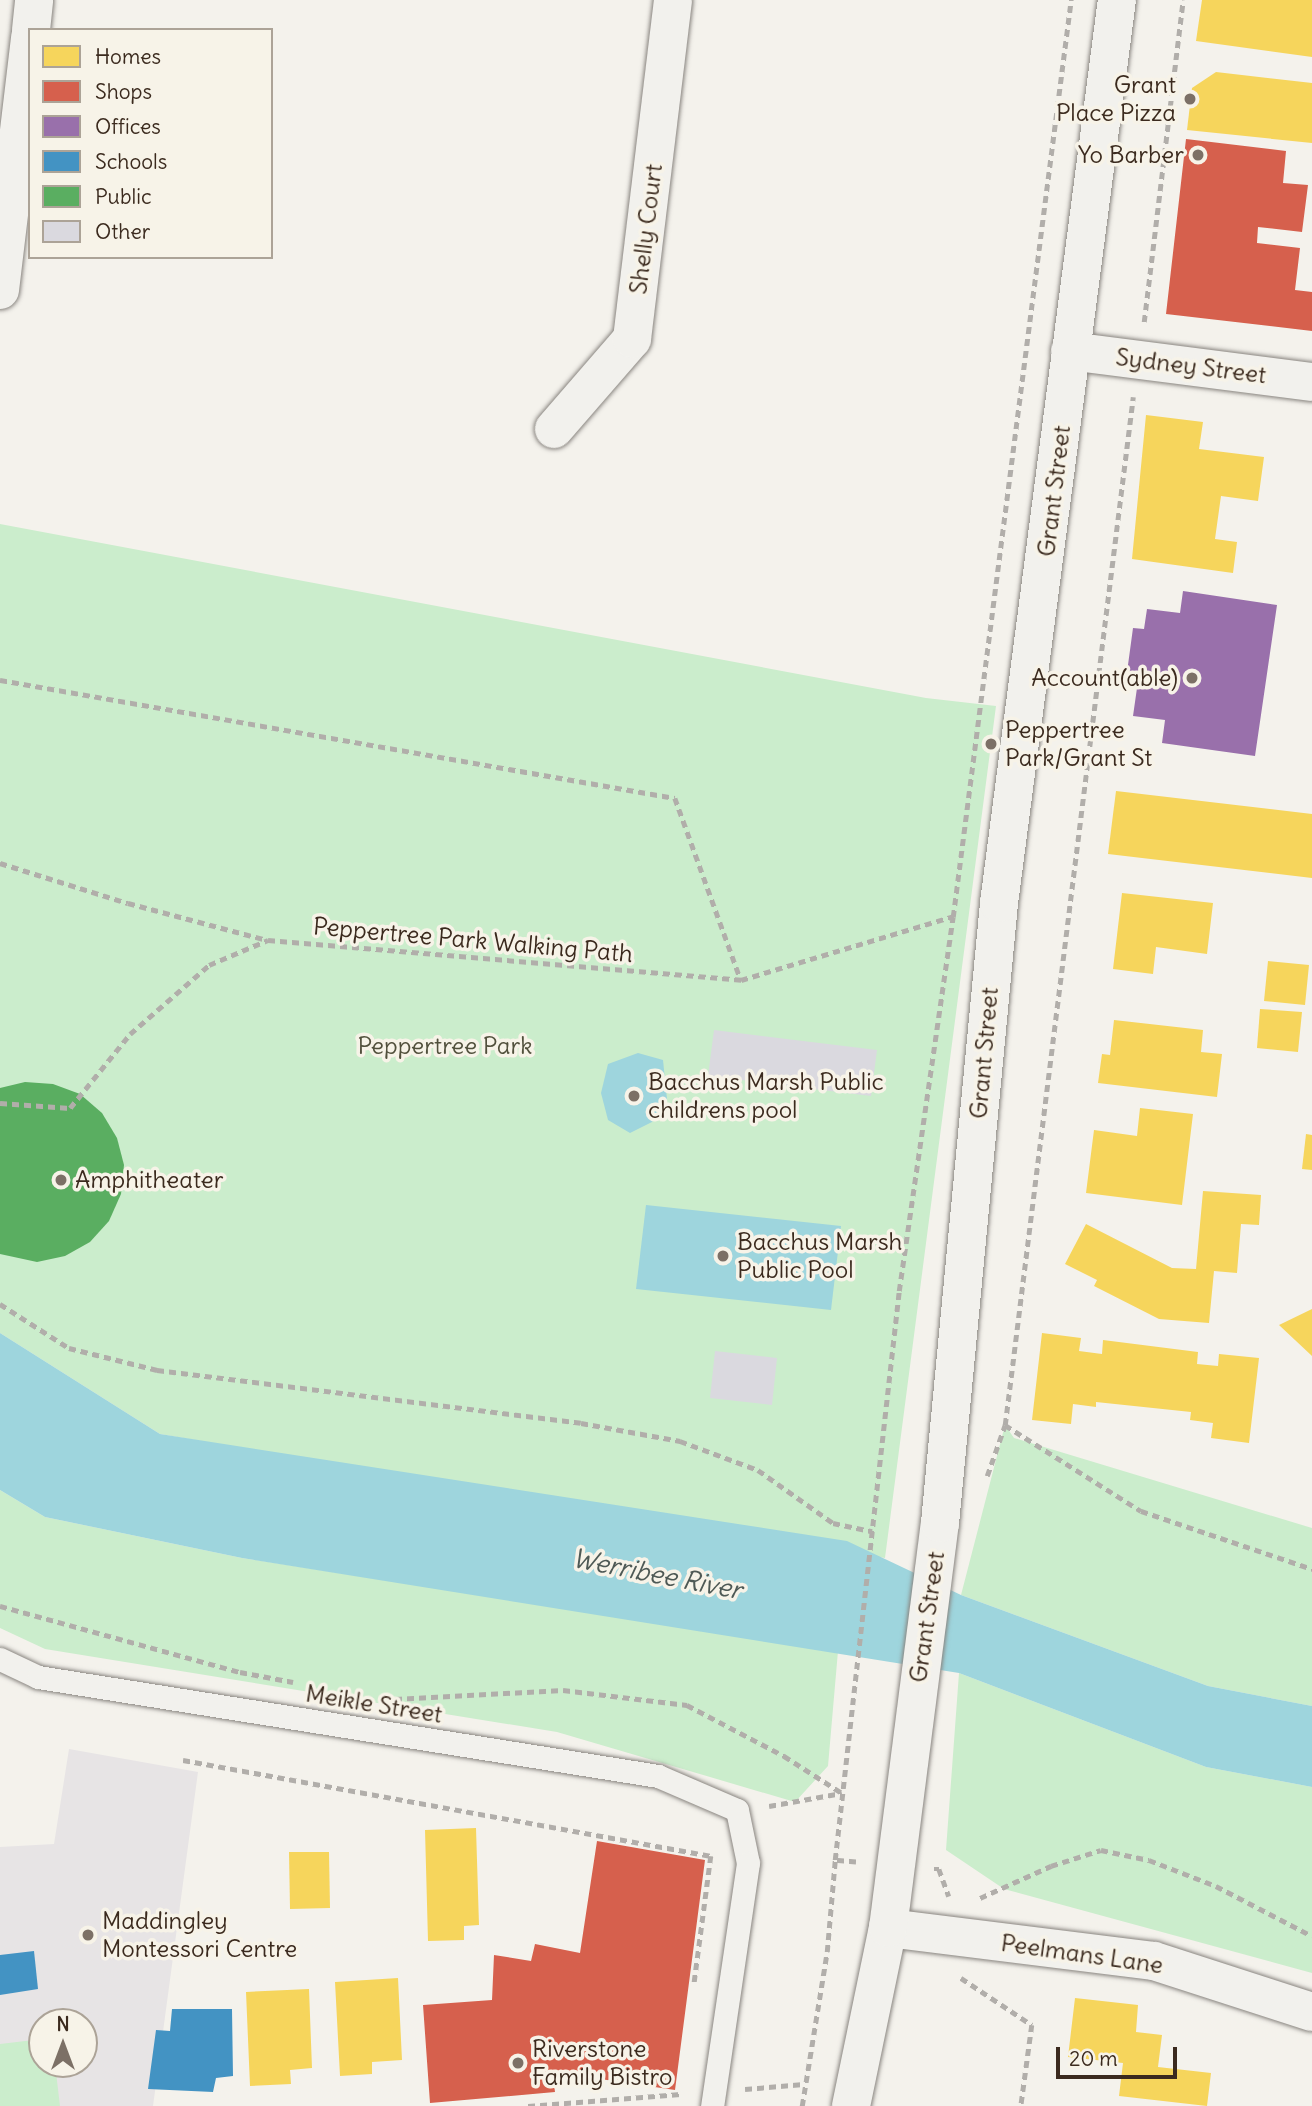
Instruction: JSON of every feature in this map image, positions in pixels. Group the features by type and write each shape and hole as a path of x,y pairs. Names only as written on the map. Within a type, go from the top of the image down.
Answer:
{"main road":[{"path":"31,28 34,0"},
{"name":"Shelly Court","path":"554,429 632,339 673,0"},
{"name":"Grant Street","path":"851,2106 888,1928 903,1790 940,1522 999,903 1117,0"},
{"path":"0,290 28,54"},
{"name":"Sydney Street","path":"1070,351 1312,382"},
{"name":"Peelmans Lane","path":"888,1928 1154,1961 1312,2012"}],"lane":[{"name":"Meikle Street","path":"0,1659 38,1677 658,1776 737,1810"},
{"path":"712,2100 748,1863 737,1810"}],"path":[{"path":"842,1793 899,1292 953,917 1071,0"},
{"path":"985,1481 1005,1425 1183,0"},
{"path":"0,680 675,798 741,979"},
{"path":"0,863 128,903 268,940"},
{"name":"Peppertree Park Walking Path","path":"0,1103 70,1108 130,1034 209,965 268,940 741,979 999,903"},
{"path":"0,1304 69,1348 157,1370 581,1423 680,1441 758,1470 833,1522 871,1533"},
{"path":"1005,1425 1141,1511 1312,1569"},
{"path":"0,1606 240,1672 307,1685"},
{"path":"389,1699 563,1690 687,1705 784,1756 842,1793"},
{"path":"183,1760 711,1856 694,1988"},
{"path":"737,1810 842,1793"},
{"path":"978,1899 1051,1866 1101,1850 1149,1860 1216,1886 1312,1936"},
{"path":"802,2106 820,2002 835,1860"},
{"path":"680,2094 682,2080"},
{"path":"528,2106 680,2094 712,2100 804,2084"}],"shaded area":[{"name":"Maddingley Montessori Centre","path":"69,1749 198,1772 153,2106 0,2106 0,1847 54,1844"}],"green space":[{"name":"Peppertree Park","path":"0,524 926,698 996,706 885,1558 160,1434 0,1333"},
{"path":"1005,1425 1014,1438 1312,1528 1312,1706 1208,1686 961,1595"},
{"path":"0,1490 45,1517 242,1558 838,1651 828,1766 795,1802 557,1732 45,1649 0,1628"},
{"path":"959,1673 1206,1767 1312,1787 1312,1973 1004,1889 946,1850"},
{"path":"28,2041 28,2078 57,2078 60,2106 0,2106 0,2044"}],"water":[{"name":"Bacchus Marsh Public childrens pool","path":"638,1053 663,1060 667,1099 652,1122 630,1133 608,1120 601,1093 608,1064"},
{"path":"646,1205 841,1226 831,1310 636,1289"},
{"name":"Werribee River","path":"0,1333 160,1434 847,1541 961,1595 1208,1686 1312,1706 1312,1787 1206,1767 959,1673 242,1558 45,1517 0,1490"}],"building: Homes":[{"path":"1202,0 1312,0 1312,57 1196,41"},
{"path":"1216,72 1312,83 1312,143 1187,130 1192,88"},
{"path":"1146,415 1203,422 1199,449 1264,457 1258,501 1221,496 1215,539 1237,542 1233,573 1132,559"},
{"path":"1116,791 1312,814 1312,878 1108,854"},
{"path":"1122,893 1213,903 1207,954 1156,947 1153,974 1113,969"},
{"path":"1268,961 1309,965 1305,1005 1264,1001"},
{"path":"1260,1009 1302,1012 1298,1052 1257,1048"},
{"path":"1114,1020 1203,1030 1201,1052 1222,1054 1217,1097 1098,1083 1102,1054 1110,1055"},
{"path":"1140,1108 1193,1114 1182,1205 1086,1193 1094,1130 1137,1136"},
{"path":"1306,1134 1312,1135 1312,1170 1302,1169"},
{"path":"1203,1191 1261,1195 1259,1225 1241,1224 1237,1273 1214,1271 1209,1323 1159,1319 1094,1286 1097,1280 1065,1264 1086,1224 1172,1268 1196,1269"},
{"path":"1312,1309 1312,1356 1279,1325"},
{"path":"1042,1333 1081,1338 1079,1351 1102,1354 1103,1340 1198,1352 1197,1364 1218,1366 1219,1354 1259,1358 1249,1443 1211,1438 1213,1423 1190,1420 1191,1412 1096,1402 1096,1407 1073,1404 1071,1424 1032,1420"},
{"path":"476,1828 479,1925 464,1926 464,1940 428,1941 425,1830"},
{"path":"289,1852 329,1852 330,1908 290,1909"},
{"path":"398,1978 402,2060 372,2062 372,2074 340,2076 335,1982"},
{"path":"309,1989 312,2068 290,2070 291,2084 250,2086 246,1992"},
{"path":"1075,1998 1138,2005 1136,2032 1162,2035 1158,2067 1211,2073 1207,2106 1119,2096 1123,2063 1068,2057"}],"building: Shops":[{"path":"1186,139 1286,151 1283,183 1308,185 1302,232 1258,227 1257,243 1300,248 1295,290 1312,292 1312,331 1166,314"},
{"path":"597,1841 705,1860 675,2090 573,2075 553,2076 555,2092 430,2103 423,2005 492,2000 494,1955 531,1961 535,1944 580,1953"}],"building: Offices":[{"path":"1183,591 1277,605 1255,756 1162,743 1165,720 1133,716 1137,688 1125,687 1133,628 1144,629 1147,609 1180,613"}],"building: Schools":[{"path":"34,1951 38,1989 0,1995 0,1955"},
{"path":"172,2009 232,2009 233,2076 216,2078 213,2092 148,2089 156,2030 170,2031"}],"building: Public":[{"name":"Amphitheater","path":"25,1082 53,1084 80,1094 102,1113 117,1138 124,1165 121,1194 109,1221 90,1242 65,1256 37,1262 0,1254 0,1088"}],"building: Other":[{"path":"714,1030 877,1050 871,1096 708,1076"},
{"path":"715,1351 777,1358 772,1405 710,1398"}],"place":[{"name":"Grant Place Pizza","path":"1190,99"},
{"name":"Yo Barber","path":"1198,155"},
{"name":"Account(able)","path":"1192,678"},
{"name":"Peppertree Park/Grant St","path":"991,744"},
{"name":"Bacchus Marsh Public childrens pool","path":"634,1096"},
{"name":"Amphitheater","path":"61,1180"},
{"name":"Bacchus Marsh Public Pool","path":"723,1256"},
{"name":"Maddingley Montessori Centre","path":"88,1935"},
{"name":"Riverstone Family Bistro","path":"518,2063"}]}
